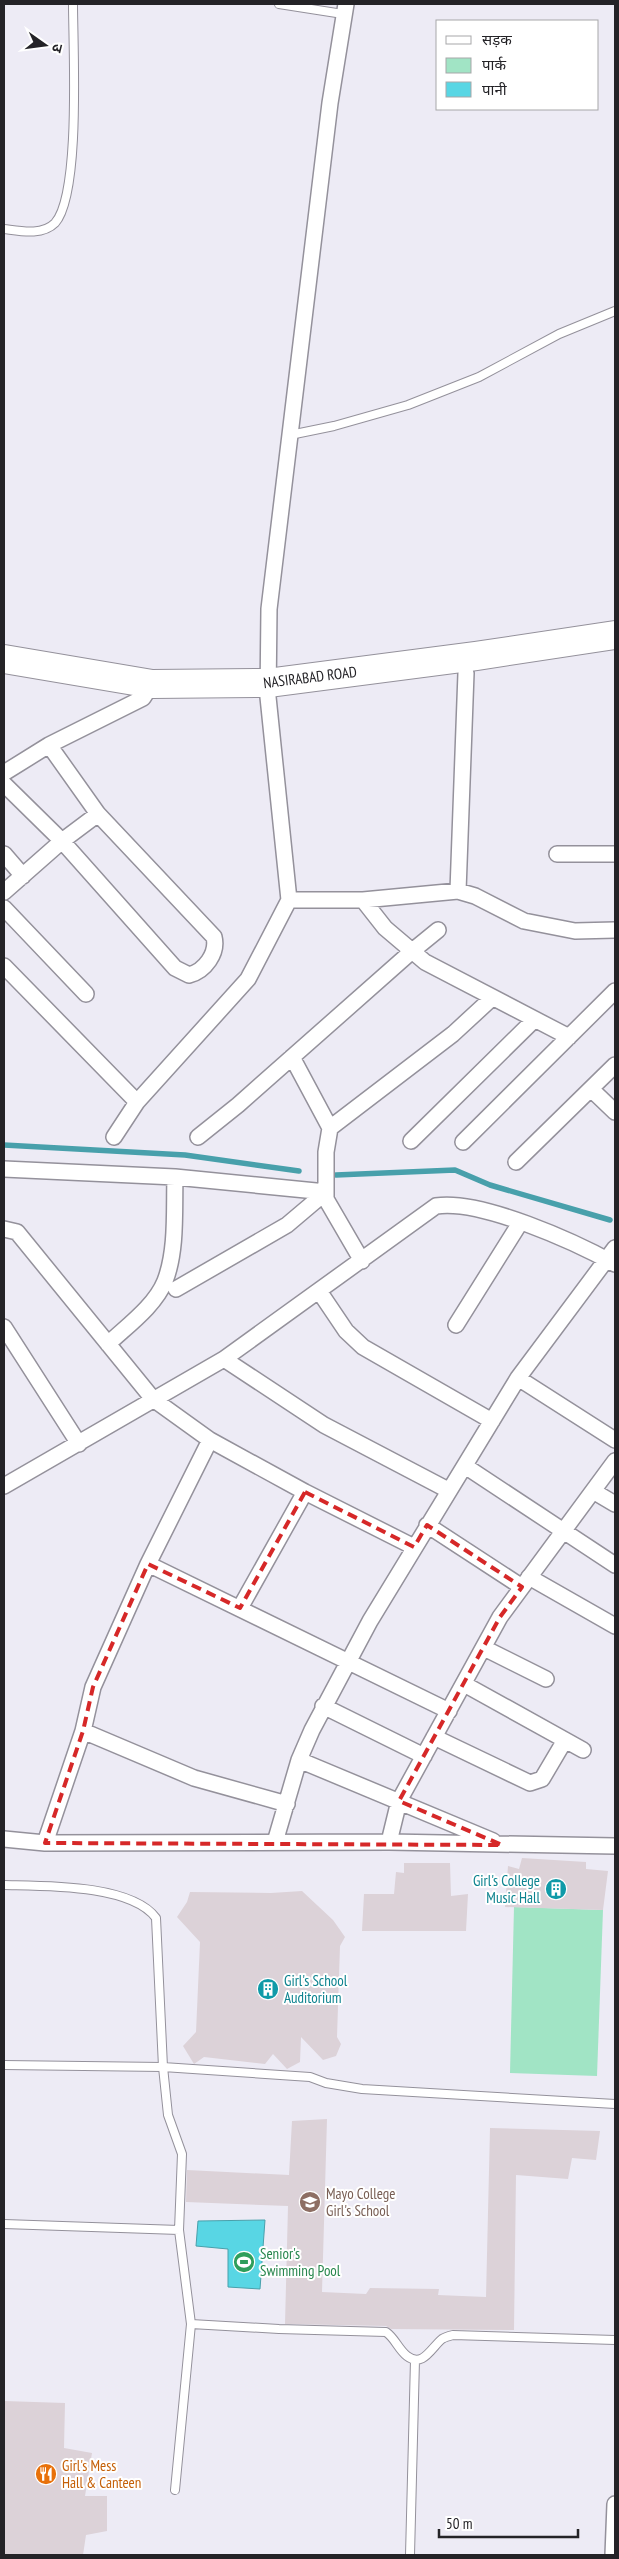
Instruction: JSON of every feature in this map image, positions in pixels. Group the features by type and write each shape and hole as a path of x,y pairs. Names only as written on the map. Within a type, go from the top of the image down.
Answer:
{"highway":[{"name":"NASIRABAD ROAD","path":"268,690 615,635"},
{"name":"NASIRABAD ROAD","path":"4,674 148,691 268,690 466,673 615,654"},
{"name":"NASIRABAD ROAD","path":"4,659 148,691"}],"street":[{"path":"114,1137 137,1102 248,979 289,900 268,690 269,609 330,103 344,9"},
{"path":"458,891 466,673"},
{"path":"4,773 49,745 148,691"},
{"path":"4,784 62,841 175,968 189,975 196,973 214,954 216,947 214,937 98,814 49,745"},
{"path":"4,892 62,841 98,814"},
{"path":"4,854 23,876"},
{"path":"557,854 615,854"},
{"path":"289,900 363,900 458,891 475,896 524,921 575,931 615,930"},
{"path":"363,900 385,928 425,962 569,1037"},
{"path":"4,908 86,994"},
{"path":"198,1137 238,1106 292,1056 438,930"},
{"path":"4,966 137,1102"},
{"path":"463,1142 615,991"},
{"path":"330,1128 453,1034 492,998"},
{"path":"411,1141 534,1020"},
{"path":"292,1056 330,1128 326,1152 325,1187 331,1210 362,1261"},
{"path":"516,1162 615,1065"},
{"path":"591,1089 615,1112"},
{"path":"4,1169 175,1177 325,1187"},
{"path":"108,1344 153,1300 165,1282 172,1249 175,1177"},
{"path":"176,1288 287,1225 325,1187"},
{"path":"4,1486 224,1359 436,1206 451,1204 471,1206 612,1257 518,1378 448,1490 348,1660 322,1706 299,1760 275,1842"},
{"path":"456,1325 520,1223"},
{"path":"4,1229 17,1232 153,1399 210,1440 305,1492 414,1547"},
{"path":"319,1291 346,1331 363,1347 492,1421"},
{"path":"4,1327 79,1444"},
{"path":"224,1359 324,1425 448,1490"},
{"path":"518,1378 615,1440"},
{"path":"45,1843 83,1731 93,1687 148,1564 210,1440"},
{"path":"389,1842 400,1801 500,1617 615,1460"},
{"path":"464,1466 615,1566"},
{"path":"593,1491 615,1504"},
{"path":"240,1608 305,1492"},
{"path":"427,1525 525,1582 615,1626"},
{"path":"148,1564 348,1660 449,1711"},
{"path":"484,1648 546,1679"},
{"path":"464,1684 583,1750"},
{"path":"322,1706 424,1756"},
{"path":"83,1731 194,1778 286,1804"},
{"path":"434,1737 530,1783 542,1779 565,1740"},
{"path":"299,1760 502,1845"},
{"path":"4,1839 45,1843 389,1842 615,1846"},
{"path":"612,2555 615,2504"}],"lane":[{"path":"4,229 34,232 54,223 66,200 72,171 73,4"},
{"path":"279,4 344,9"},
{"path":"290,435 334,426 408,405 479,377 559,334 615,311"},
{"path":"4,1886 75,1886 137,1902 149,1909 156,1918 163,2067 168,2115 182,2154 179,2230 191,2324 175,2490"},
{"path":"4,2065 163,2067 310,2077 344,2086 410,2093 615,2104"},
{"path":"4,2224 179,2230"},
{"path":"191,2324 386,2332 395,2339 407,2356 414,2360 424,2358 443,2338 453,2335 615,2340"},
{"path":"410,2555 414,2360"}],"highlighted area":[{"path":"305,1492 414,1547 427,1525 522,1587 500,1617 399,1801 502,1845 45,1843 83,1731 93,1687 148,1564 240,1608"}],"green space":[{"path":"514,1907 603,1910 597,2076 510,2073"}],"water":[{"name":"Senior's Swimming Pool","path":"265,2220 260,2289 228,2287 228,2249 196,2246 198,2221"}],"building":[{"name":"Girl's College Music Hall","path":"522,1858 586,1862 586,1869 608,1871 603,1910 505,1907 508,1866 519,1869"},
{"path":"404,1863 450,1863 451,1896 468,1894 466,1931 362,1931 364,1894 394,1894 396,1872 404,1873"},
{"name":"Girl's School Auditorium","path":"302,1891 333,1920 345,1937 340,1946 337,2037 341,2044 336,2056 323,2060 301,2037 300,2062 287,2069 273,2054 265,2064 204,2057 194,2064 183,2046 196,2032 200,1942 177,1917 187,1902 190,1892 271,1893"},
{"path":"327,2119 322,2292 366,2294 370,2288 439,2289 438,2295 486,2297 490,2128 600,2131 596,2160 572,2158 568,2179 516,2175 514,2330 391,2329 386,2326 285,2324 288,2206 186,2202 187,2170 289,2175 292,2121"},
{"name":"Girl's Mess Hall & Canteen","path":"4,2401 65,2403 64,2448 92,2453 85,2496 107,2496 107,2531 86,2535 83,2555 4,2555"}],"waterway":[{"path":"4,1145 185,1155 299,1171"},
{"path":"336,1175 455,1170 490,1185 610,1220"}],"place":[{"name":"Girl's College Music Hall","path":"556,1889"},
{"name":"Girl's School Auditorium","path":"268,1989"},
{"name":"Mayo College Girl's School","path":"310,2202"},
{"name":"Senior's Swimming Pool","path":"244,2262"},
{"name":"Girl's Mess Hall & Canteen","path":"46,2474"}]}
